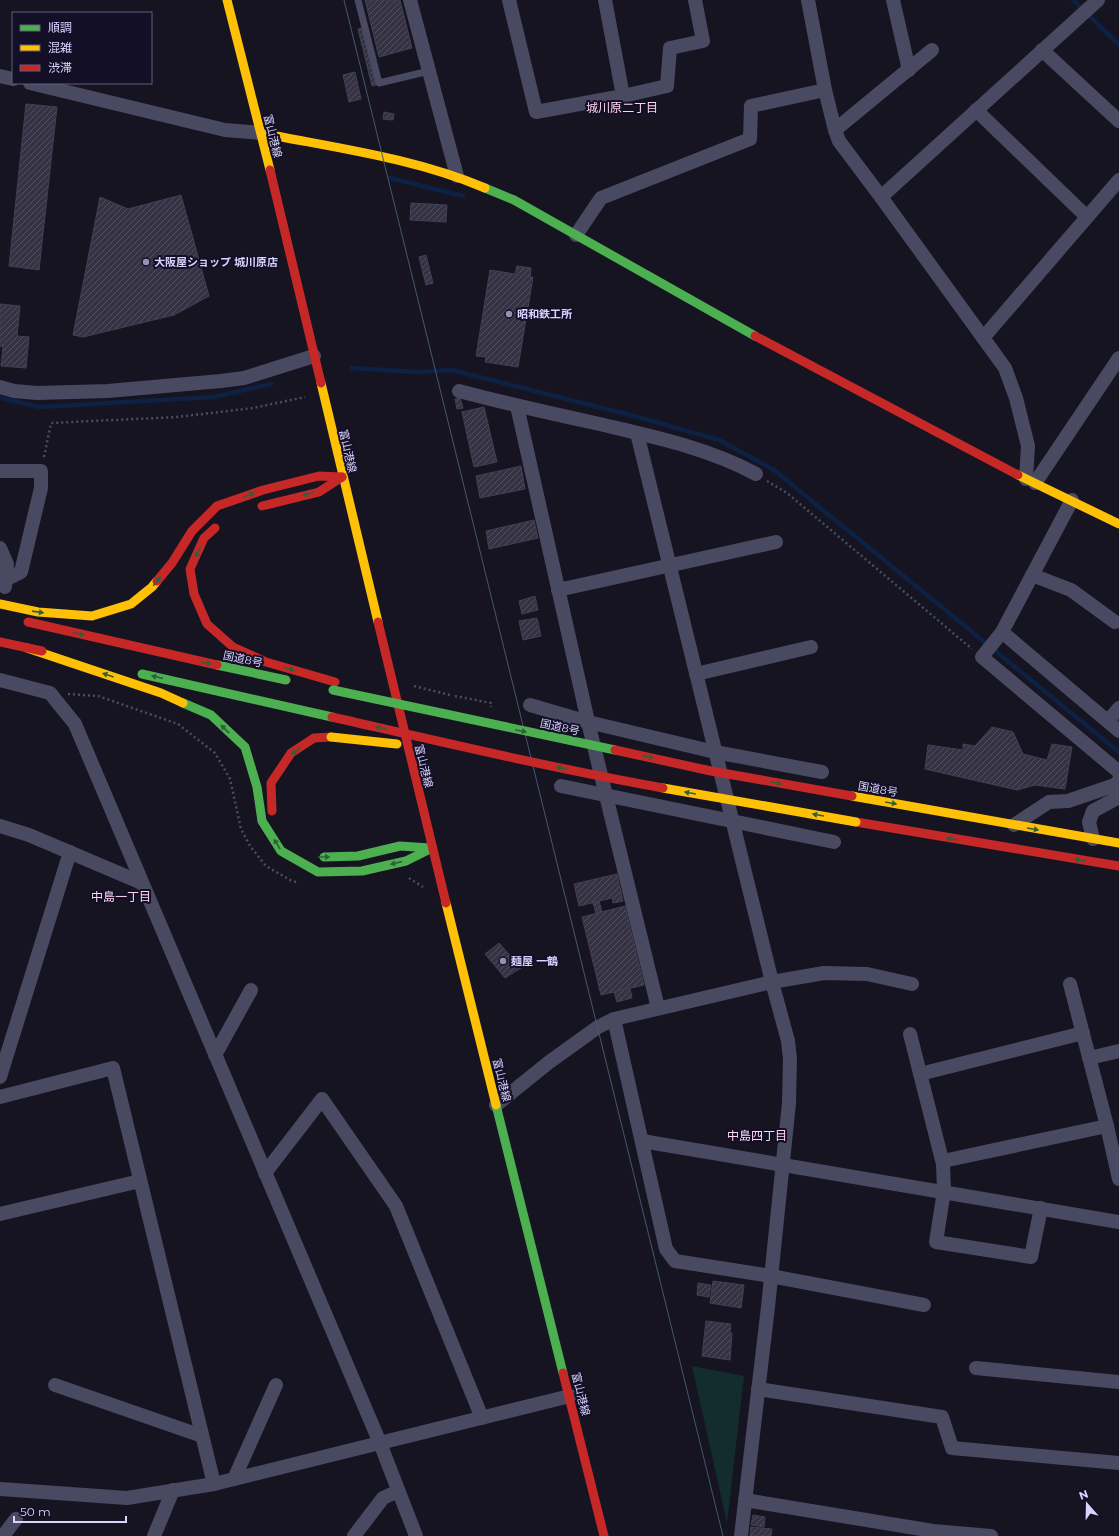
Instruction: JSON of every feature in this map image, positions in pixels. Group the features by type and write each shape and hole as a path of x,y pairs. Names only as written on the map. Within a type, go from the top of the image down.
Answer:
{"main road":[{"name":"富山港線","path":"227,0 261,133 342,477 432,848 604,1536"},
{"path":"261,133 382,157 458,176 514,200 769,344 1030,481 1072,500 1111,522 1119,524"},
{"path":"0,604 38,612 92,616 131,604 152,587 172,563 192,531 217,506 263,490 319,476 342,477"},
{"path":"253,509 319,492 342,477"},
{"name":"国道8号","path":"223,520 204,538 190,569 194,594 207,624 233,646 266,662 331,687 498,726 711,771 1119,843"},
{"name":"国道8号","path":"15,619 295,682"},
{"path":"0,642 113,667"},
{"path":"28,648 161,693 211,715 245,747 257,787 262,821 281,851 318,872 362,871 406,861 432,848"},
{"path":"137,673 492,754 602,777 967,842 1119,866"},
{"path":"276,819 272,813 271,783 291,754 314,738 331,737 492,754"},
{"path":"317,857 358,856 400,846 432,848"}],"street":[{"path":"410,0 458,176"},
{"path":"509,0 536,112 623,96 667,86 670,48 703,41 695,0"},
{"path":"605,0 623,96"},
{"path":"808,0 825,90 835,130 840,141 1004,368 1016,398 1028,446 1030,481"},
{"path":"893,0 909,70"},
{"path":"881,197 1098,0"},
{"path":"835,130 932,50"},
{"path":"1042,50 1119,121"},
{"path":"0,76 12,79"},
{"path":"34,84 225,130 261,133"},
{"path":"576,235 601,198 750,139 751,106 825,90"},
{"path":"976,110 1088,217"},
{"path":"983,338 1119,180"},
{"path":"0,387 14,391 37,393 100,392 221,381 244,378 314,356"},
{"path":"1030,481 1119,358"},
{"path":"458,391 700,449 756,474"},
{"path":"516,406 605,795 658,1008"},
{"path":"637,433 732,821 788,1041 790,1059 789,1103 741,1536"},
{"path":"0,471 41,471 41,488 21,572 5,584 0,548"},
{"path":"1072,500 1002,632 982,657 1119,772"},
{"path":"558,590 776,542"},
{"path":"1032,575 1071,590 1115,622"},
{"path":"1002,632 1119,731"},
{"path":"696,674 811,647"},
{"path":"0,680 50,694 75,724 380,1443 416,1536"},
{"path":"530,705 588,722 715,752 822,772"},
{"path":"1108,721 1119,708"},
{"path":"1014,825 1049,802 1068,801 1115,786 1119,780"},
{"path":"561,786 834,842"},
{"path":"1093,839 1089,822 1093,810 1119,797"},
{"path":"0,826 29,835 142,882"},
{"path":"0,1077 70,852"},
{"path":"496,1105 548,1062 598,1027 614,1019 772,982 824,973 867,974 912,984"},
{"path":"1070,984 1089,1058 1112,1132 1119,1179"},
{"path":"215,1054 251,990"},
{"path":"614,1019 666,1249 675,1261 771,1276 924,1305"},
{"path":"920,1074 1083,1033"},
{"path":"910,1034 943,1161 944,1191 936,1242 1031,1257 1042,1208"},
{"path":"1089,1058 1119,1051"},
{"path":"0,1095 113,1068 214,1484"},
{"path":"265,1173 322,1098 396,1206 482,1418"},
{"path":"943,1161 1112,1132"},
{"path":"642,1141 944,1191 1119,1222"},
{"path":"0,1214 140,1181"},
{"path":"976,1368 1119,1382"},
{"path":"55,1385 202,1436"},
{"path":"234,1479 276,1385"},
{"path":"758,1389 942,1417 952,1448 1119,1463"},
{"path":"0,1489 127,1498 214,1484 570,1396"},
{"path":"154,1536 173,1490"},
{"path":"354,1536 383,1498 398,1491"},
{"path":"745,1500 933,1531 991,1536"},
{"path":"3,1536 16,1519"}],"lane":[{"path":"358,0 379,83 429,71"}],"path":[{"path":"41,471 51,423 177,418 253,408 322,393"},
{"path":"756,474 787,493 982,657"},
{"path":"414,686 491,703"},
{"path":"50,694 98,696 178,724 215,753 230,779 241,829 250,846 266,866 290,880 303,884"},
{"path":"408,878 423,887"}],"green space":[{"path":"692,1366 744,1376 727,1523"}],"building":[{"path":"365,0 400,0 412,48 379,57"},
{"path":"362,28 376,85 372,86 358,29"},
{"path":"355,72 361,99 349,102 343,75"},
{"path":"26,104 57,107 39,270 9,266"},
{"path":"384,112 394,114 393,120 383,119"},
{"path":"181,195 209,296 174,315 83,337 73,335 100,197 128,209"},
{"path":"411,203 447,205 446,222 410,220"},
{"path":"426,255 433,283 426,285 419,257"},
{"name":"昭和鉄工所","path":"517,266 531,268 530,277 533,277 528,308 536,309 534,320 526,319 518,367 485,362 486,357 476,356 490,270 515,274"},
{"path":"0,304 20,306 17,336 29,337 26,368 1,366 3,347 0,346"},
{"path":"460,398 463,408 457,409 455,399"},
{"path":"484,407 497,462 474,467 462,412"},
{"path":"521,466 525,489 480,498 476,476"},
{"path":"534,520 538,538 489,549 486,531"},
{"path":"535,596 538,610 522,614 519,601"},
{"path":"537,618 541,636 523,640 519,621"},
{"path":"992,727 1013,732 1023,754 1047,760 1052,744 1072,747 1065,789 1035,785 1017,790 925,769 928,745 963,750 963,744 975,746"},
{"path":"617,874 623,901 613,903 612,898 579,906 574,884"},
{"path":"599,901 602,912 596,913 593,903"},
{"path":"625,906 644,985 601,995 582,917"},
{"name":"麺屋 一鶴","path":"499,943 521,968 505,978 485,954"},
{"path":"630,988 632,998 617,1002 614,992"},
{"path":"713,1281 744,1285 741,1308 710,1303"},
{"path":"698,1283 711,1285 709,1297 697,1295"},
{"path":"706,1321 731,1324 730,1333 732,1333 730,1360 702,1356"},
{"path":"753,1515 765,1517 764,1527 751,1525"},
{"path":"751,1527 772,1529 771,1536 750,1536"}],"waterway":[{"path":"1073,0 1119,45"},
{"path":"390,178 463,196"},
{"path":"352,368 417,372 452,370 638,417 719,440 774,470 1119,752"},
{"path":"0,398 40,407 213,397 271,384"}],"tram line":[{"path":"344,0 723,1536"}],"traffic: fast":[{"path":"485,188 514,200 755,336"},
{"path":"217,665 286,680"},
{"path":"142,674 332,717"},
{"path":"333,690 615,750"},
{"path":"183,703 211,715 245,747 257,787 262,821 281,851 318,872 362,871 406,861 432,848"},
{"path":"324,857 358,856 400,846 430,848"},
{"path":"496,1105 563,1373"}],"traffic: slow":[{"path":"227,0 270,170"},
{"path":"261,133 403,161 485,188"},
{"path":"321,383 378,622"},
{"path":"1018,475 1119,524"},
{"path":"0,604 38,612 92,616 131,604 157,581"},
{"path":"27,648 161,693 183,703"},
{"path":"331,737 397,744"},
{"path":"663,788 856,822"},
{"path":"852,796 1119,843"},
{"path":"446,903 496,1105"}],"traffic: jam":[{"path":"270,170 321,383"},
{"path":"755,336 1018,475"},
{"path":"157,581 172,563 192,531 217,506 263,490 319,476 342,477"},
{"path":"262,506 319,492 342,477"},
{"path":"215,528 204,538 190,569 194,594 207,624 233,647 266,662 335,682"},
{"path":"28,622 217,665"},
{"path":"378,622 446,903"},
{"path":"0,642 42,651"},
{"path":"332,717 538,763 663,788"},
{"path":"272,811 271,783 291,753 314,738 331,737"},
{"path":"615,750 711,771 852,796"},
{"path":"856,822 1119,866"},
{"path":"563,1373 604,1536"}],"place":[{"name":"大阪屋ショップ 城川原店","path":"146,262"},
{"name":"昭和鉄工所","path":"509,314"},
{"name":"麺屋 一鶴","path":"503,961"}],"district":[{"name":"城川原二丁目","path":"622,108"},
{"name":"中島一丁目","path":"121,897"},
{"name":"中島四丁目","path":"757,1136"}]}
